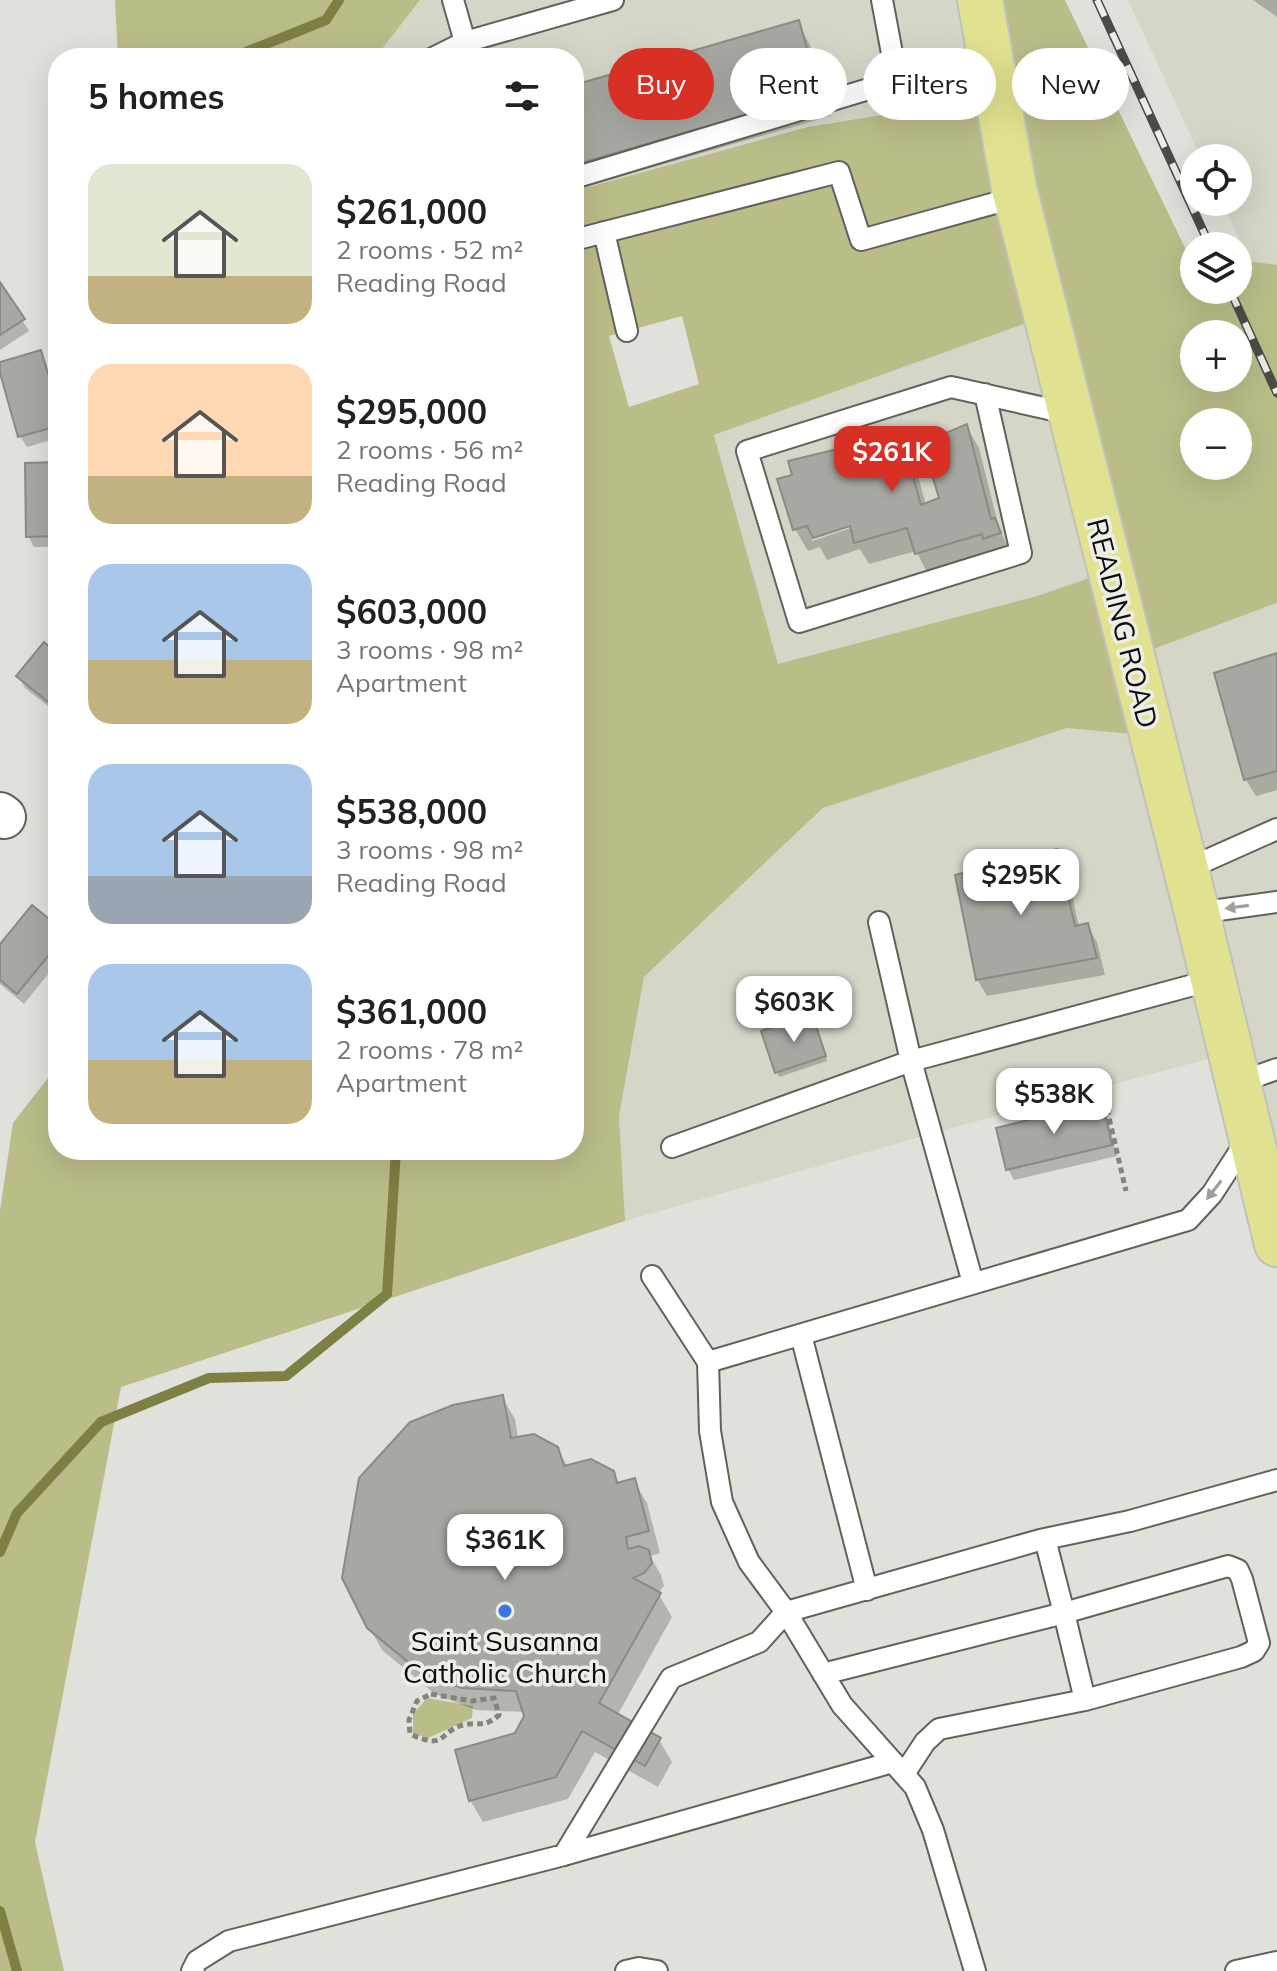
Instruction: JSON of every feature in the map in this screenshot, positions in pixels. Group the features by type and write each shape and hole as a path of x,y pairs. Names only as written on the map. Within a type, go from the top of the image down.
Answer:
{"main road":[{"name":"READING ROAD","path":"980,0 987,48"},
{"name":"READING ROAD","path":"996,93 1017,197 1212,980 1257,1076 1250,1136 1277,1244"}],"lane":[{"path":"453,0 465,42"},
{"path":"453,48 613,0"},
{"path":"882,0 891,48"},
{"path":"584,175 863,90"},
{"path":"584,237 839,172 861,240 1017,197"},
{"path":"604,232 627,331"},
{"path":"985,394 1021,553 799,622 747,451 951,387 985,394 1071,414"},
{"path":"1185,870 1277,829"},
{"path":"1197,913 1277,902"},
{"path":"879,922 911,1061 973,1283"},
{"path":"672,1147 911,1061 1212,980"},
{"path":"708,1362 1188,1220 1212,1194 1250,1136"},
{"path":"652,1276 708,1362 710,1431 722,1502 749,1562 786,1612 842,1705 915,1787 933,1830 975,1971"},
{"path":"801,1335 867,1590"},
{"path":"564,1855 671,1678 759,1642 786,1612 1045,1539 1130,1521 1277,1480"},
{"path":"1045,1539 1085,1700"},
{"path":"192,1971 197,1961 229,1941 898,1768 939,1729 1085,1700 1241,1657 1254,1651 1259,1643 1242,1579 1238,1570 1228,1566 1064,1613 823,1674"},
{"path":"1236,1971 1277,1962"},
{"path":"626,1971 639,1968 657,1971"}],"path":[{"path":"1107,1109 1126,1191"},
{"path":"431,1694 472,1701 494,1698 499,1715 488,1725 461,1725 440,1741 425,1741 410,1734 409,1720 417,1701 431,1694"}],"shaded area":[{"path":"420,0 982,0 989,48 863,48 863,118 808,127 584,188 584,48 383,48"},
{"path":"1128,0 1277,0 1277,320 1252,266 1252,232 1236,232 1229,216 1252,216 1252,144 1195,144"},
{"path":"1046,316 1110,572 1037,596 778,665 714,435"},
{"path":"1277,603 1277,1244 1230,1053 625,1221 619,1116 644,977 823,808 1067,728 1151,736 1132,657"}],"green space":[{"path":"115,0 420,0 383,48 117,48"},
{"path":"981,0 1065,0 1088,48 1012,48 1012,120 1123,120 1180,237 1180,304 1252,304 1252,262 1277,265 1277,603 1132,657 1152,736 1067,728 823,808 644,977 619,1116 625,1221 121,1387 35,1842 64,1971 0,1971 0,1210 13,1123 48,1078 48,1160 584,1160 584,188 808,127 863,118 996,120 996,48 988,48","holes":["682,316 699,384 629,407 609,336","1046,316 1110,571 1037,596 778,664 714,435"]},
{"path":"427,1698 473,1706 472,1718 428,1738 413,1733 413,1714"}],"building":[{"path":"799,20 807,48 730,48 730,120 584,162 584,82 608,75 608,120 714,120 714,48 702,48"},
{"path":"0,282 25,319 0,335"},
{"path":"41,350 48,374 48,429 18,437 0,373 0,362"},
{"path":"967,424 991,519 995,518 1001,533 983,539 982,534 915,554 907,528 854,543 850,526 813,538 807,526 793,530 777,479 792,475 788,461 838,449 842,462 904,445 921,505 939,498 922,443"},
{"path":"48,462 48,536 26,537 25,463"},
{"path":"44,642 48,645 48,702 16,676"},
{"path":"1277,653 1277,771 1244,780 1214,673"},
{"path":"1057,849 1075,926 1088,923 1097,958 976,980 955,875"},
{"path":"32,905 48,918 48,956 17,994 0,980 0,944"},
{"path":"812,1014 826,1056 775,1073 761,1031"},
{"path":"1102,1102 1112,1145 1006,1170 996,1128"},
{"name":"Saint Susanna Catholic Church","path":"503,1395 511,1438 534,1434 558,1447 564,1466 591,1459 614,1471 617,1483 635,1478 649,1531 626,1537 628,1549 639,1546 649,1550 652,1563 644,1573 633,1578 661,1593 599,1703 661,1738 645,1766 582,1731 556,1777 469,1801 455,1750 515,1733 524,1716 516,1691 462,1688 420,1672 367,1628 342,1578 359,1478 410,1422 453,1405"}],"waterway":[{"path":"256,48 326,20 339,0"},
{"path":"0,1552 17,1513 101,1422 209,1378 286,1376 387,1294 395,1160"},
{"path":"0,1911 17,1971"}],"railway":[{"path":"1097,0 1204,232"},
{"path":"1236,304 1277,393"}],"place":[{"name":"Saint Susanna Catholic Church","path":"505,1611"}]}
